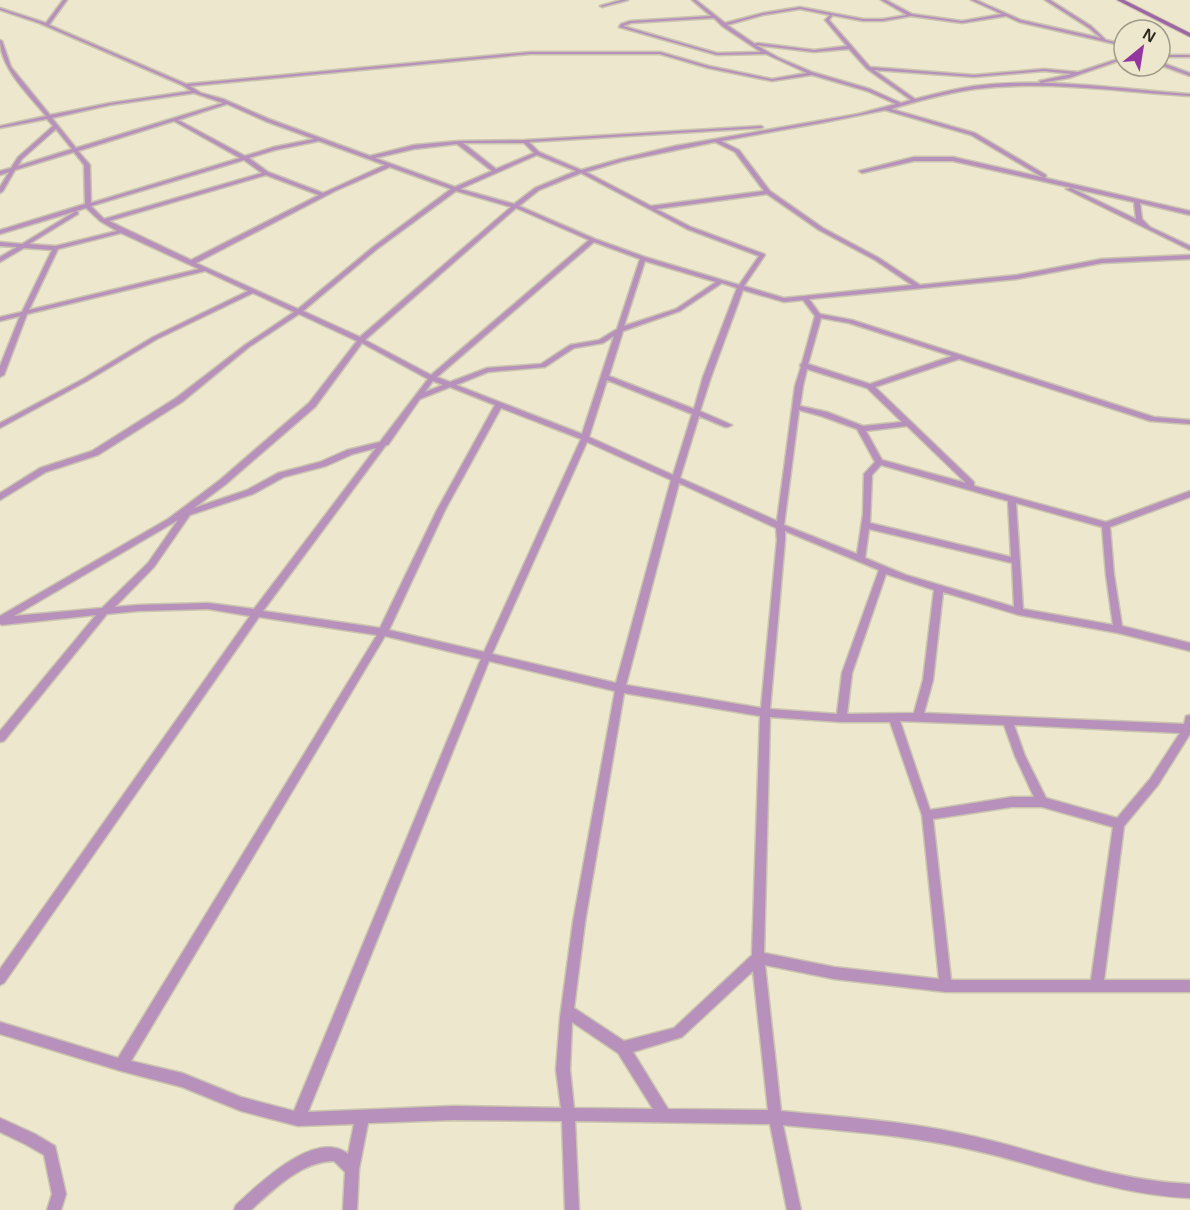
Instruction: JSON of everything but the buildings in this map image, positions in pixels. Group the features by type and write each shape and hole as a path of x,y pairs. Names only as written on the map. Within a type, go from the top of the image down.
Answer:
{"main road":[{"path":"1120,0 1190,35"}],"street":[{"path":"47,25 65,0"},
{"path":"602,6 626,0"},
{"path":"694,0 723,25 767,54 812,74 879,92 901,105"},
{"path":"883,0 911,15"},
{"path":"973,0 1031,24 1112,41"},
{"path":"1047,0 1105,39"},
{"path":"795,3 800,8"},
{"path":"723,25 763,14 800,8 830,16 882,20 911,15 962,22 1005,15"},
{"path":"0,9 47,25 186,85 194,92 369,158 455,189 515,206 593,240 643,258 784,300 1017,277 1102,261 1190,257"},
{"path":"830,16 827,20 869,68 915,101"},
{"path":"714,17 630,22 621,27 717,54 767,54"},
{"path":"0,41 9,67 87,165 88,206 104,221 122,231 361,340 432,378 585,438 860,560 939,589 1019,612 1118,629 1190,647"},
{"path":"746,42 814,51 852,47"},
{"path":"186,85 530,53 660,52 708,67 772,80 812,74"},
{"path":"1172,56 1190,56"},
{"path":"1027,85 1078,74 1112,62"},
{"path":"869,68 974,76 1044,70 1078,74"},
{"path":"1172,68 1190,75"},
{"path":"171,521 223,482 312,405 361,340 515,206 522,197 552,181 658,152 887,109 952,90 1027,85 1190,95"},
{"path":"0,127 110,104 194,92"},
{"path":"0,173 227,103"},
{"path":"887,109 973,134 1053,181 1190,248"},
{"path":"174,119 245,158 266,173 323,195"},
{"path":"369,158 414,147 458,142 525,141 714,128 797,126"},
{"path":"0,191 20,158 55,127"},
{"path":"0,232 245,158 321,139"},
{"path":"717,140 737,151 768,192 821,229 877,259 919,287"},
{"path":"525,141 537,153 582,172 689,228 762,255 740,288 707,376 676,478 620,688 579,922 567,1011 563,1070 568,1114 572,1210"},
{"path":"458,142 496,171"},
{"path":"0,497 43,470 94,453 179,400 247,346 298,312 375,248 455,189 537,153"},
{"path":"862,171 914,159 936,158 982,164 1190,213"},
{"path":"191,263 323,195 390,165"},
{"path":"104,221 266,173"},
{"path":"649,208 768,192"},
{"path":"1137,201 1139,219 1146,226"},
{"path":"0,260 88,206"},
{"path":"0,244 56,248 122,231"},
{"path":"0,979 256,614 432,378 593,240"},
{"path":"0,375 25,312 56,248"},
{"path":"298,1119 486,657 585,438 643,258"},
{"path":"0,319 205,269"},
{"path":"417,399 487,370 543,366 572,346 602,342 620,330 678,310 720,282"},
{"path":"0,426 85,380 155,338 253,291"},
{"path":"805,299 818,316 850,321 1153,419 1190,422"},
{"path":"794,1210 775,1117 758,958 765,713 781,540 780,526 803,365 818,316"},
{"path":"870,386 960,356"},
{"path":"803,365 870,386 972,486"},
{"path":"605,377 728,425"},
{"path":"121,1065 383,632 441,510 499,405"},
{"path":"796,407 824,414 862,429 909,423"},
{"path":"862,429 879,462 1106,525 1190,494"},
{"path":"0,621 188,512 250,492 281,475 323,464 350,452 385,442"},
{"path":"860,560 868,474 879,462"},
{"path":"1012,500 1019,612"},
{"path":"0,738 103,613 151,565 188,512"},
{"path":"865,525 1016,561"},
{"path":"1106,525 1118,629"},
{"path":"841,718 847,673 884,568"},
{"path":"918,717 928,680 939,589"},
{"path":"0,621 138,608 208,606 383,632 620,688 765,713 841,718 918,717 1189,725 1154,782 1119,824 1097,984"},
{"path":"893,717 927,815 946,986"},
{"path":"1007,720 1020,756 1042,802"},
{"path":"927,815 1012,802 1042,802 1119,824"},
{"path":"758,958 834,974 946,986 1097,984 1190,986"},
{"path":"623,1048 678,1033 758,958"},
{"path":"567,1011 623,1048 664,1116"},
{"path":"0,1028 121,1065 182,1080 241,1104 298,1119 453,1113 775,1117 925,1134 964,1141 1097,1176 1164,1190 1190,1191"},
{"path":"350,1210 352,1169 362,1117"},
{"path":"0,1125 50,1151 59,1194 54,1210"},
{"path":"241,1210 259,1193 303,1161 325,1153 338,1155 352,1169"}]}
